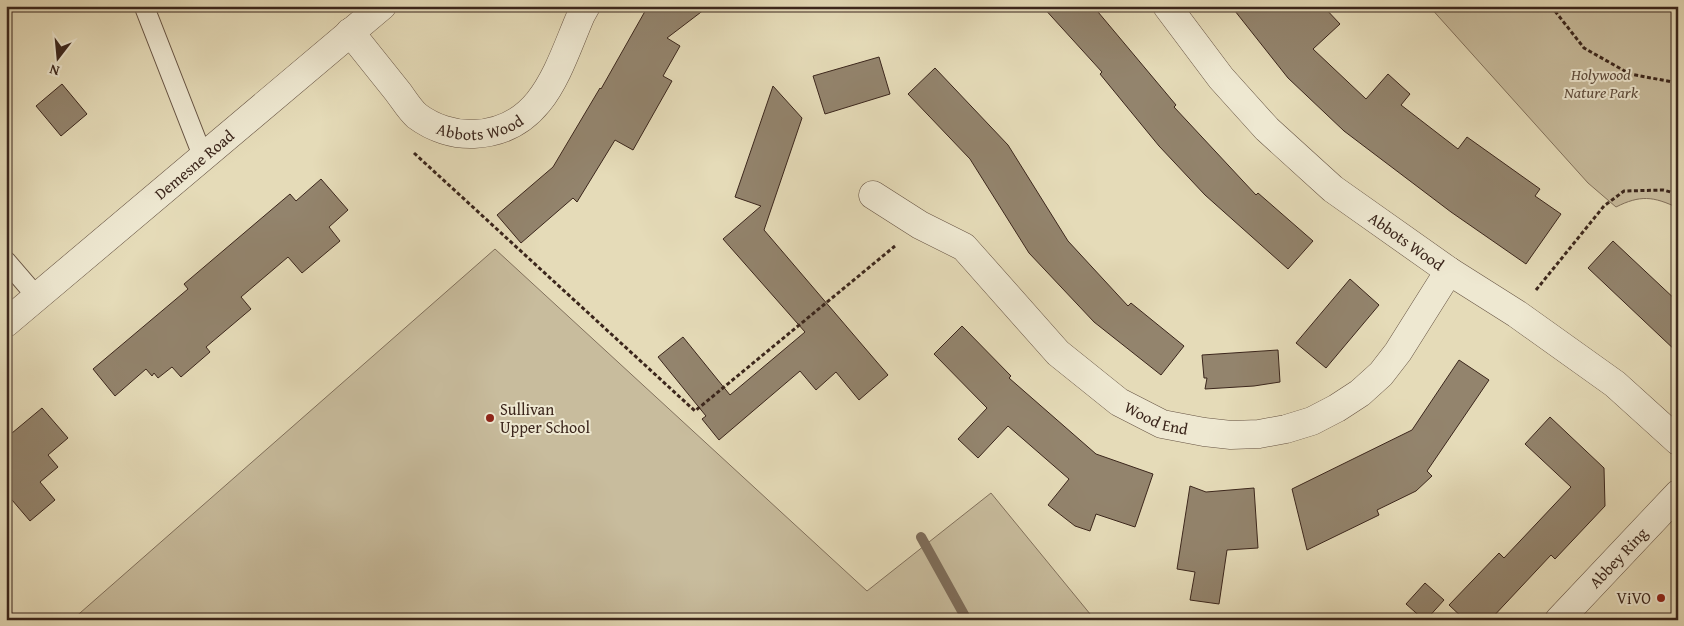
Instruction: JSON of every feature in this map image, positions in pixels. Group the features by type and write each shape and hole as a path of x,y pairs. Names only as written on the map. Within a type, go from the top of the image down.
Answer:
{"street":[{"name":"Demesne Road","path":"6,322 382,6"},
{"name":"Abbots Wood","path":"350,32 416,115 432,125 450,132 468,135 487,134 504,129 534,109 551,84 580,15 586,6"},
{"name":"Abbots Wood","path":"1167,6 1221,78 1267,129 1333,189 1449,271 1517,314 1616,384 1678,441"},
{"name":"Wood End","path":"873,195 920,225 964,247 1058,353 1119,402 1162,424 1204,432 1232,435 1268,433 1286,429 1312,421 1360,393 1381,374 1398,352 1449,271"},
{"name":"Abbey Ring","path":"1559,620 1678,494"}],"lane":[{"path":"144,6 203,157"},
{"path":"6,261 37,297"}],"path":[{"path":"1551,6 1584,48 1630,74 1678,84"},
{"path":"416,115 413,152 696,411 920,225"},
{"path":"1517,314 1604,206 1624,191 1663,190 1678,194"}],"green space":[{"name":"Holywood Nature Park","path":"1429,6 1678,6 1678,208 1647,198 1632,200 1616,207 1588,183"},
{"name":"Sullivan Upper School","path":"495,249 867,591 991,493 1095,620 72,620"}],"building":[{"path":"648,6 709,6 667,38 680,46 663,76 672,81 633,150 615,140 577,202 573,198 521,243 497,215 553,167 601,89"},
{"path":"1042,6 1093,6 1176,105 1174,107 1256,195 1258,193 1313,241 1288,269 1205,195 1159,146 1100,74 1102,72"},
{"path":"1231,6 1323,6 1340,24 1313,49 1366,99 1388,74 1410,94 1401,105 1458,149 1467,137 1540,189 1535,196 1561,214 1526,264 1451,212 1344,131 1288,78"},
{"path":"879,57 890,94 825,114 813,76"},
{"path":"935,68 1008,145 1068,241 1128,306 1131,303 1184,346 1161,375 1094,322 1029,253 970,159 908,94"},
{"path":"62,84 87,114 61,136 36,106"},
{"path":"773,86 802,118 764,230 888,375 859,400 836,372 816,390 800,371 719,440 702,419 706,416 658,357 683,337 730,395 805,332 723,239 761,206 735,197"},
{"path":"321,179 348,210 329,227 340,241 302,273 288,257 241,297 251,309 206,347 210,352 181,377 172,367 158,378 154,373 152,376 146,369 115,396 93,369 188,289 184,284 290,194 296,201"},
{"path":"1613,241 1678,302 1678,353 1588,268"},
{"path":"1350,279 1379,305 1326,368 1296,343"},
{"path":"962,326 1011,376 1009,378 1096,454 1153,474 1135,527 1096,514 1090,531 1075,526 1048,505 1069,479 1008,426 978,458 958,439 987,408 934,354"},
{"path":"1278,350 1280,382 1254,386 1205,389 1207,378 1204,378 1202,355"},
{"path":"1459,360 1489,380 1427,471 1432,476 1416,491 1377,510 1379,515 1307,550 1292,489 1412,430"},
{"path":"42,408 68,438 48,455 58,467 40,482 55,500 30,521 6,493 6,438"},
{"path":"1550,417 1604,468 1605,506 1555,559 1551,555 1490,620 1465,620 1449,605 1499,553 1504,558 1571,487 1525,444"},
{"path":"1190,486 1206,492 1254,488 1258,548 1227,550 1219,604 1190,600 1195,572 1177,569"},
{"path":"1425,583 1444,600 1424,620 1406,604"}],"waterway":[{"path":"921,537 967,620"}],"place":[{"name":"Sullivan Upper School","path":"490,418"},
{"name":"ViVO","path":"1661,598"}]}
